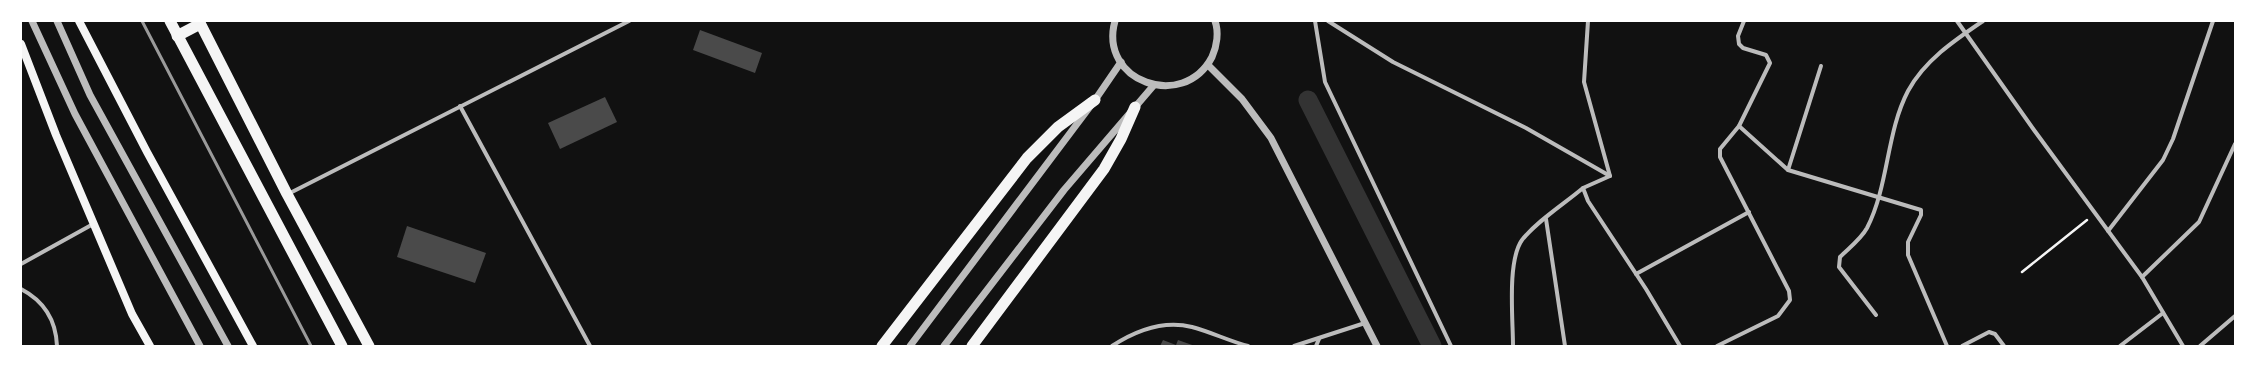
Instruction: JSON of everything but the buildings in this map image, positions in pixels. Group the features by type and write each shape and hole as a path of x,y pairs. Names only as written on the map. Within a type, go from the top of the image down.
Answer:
{"highway":[{"path":"170,21 342,346"},
{"path":"177,36 199,22 287,194 369,346"},
{"path":"882,346 1027,158 1058,127 1095,100"},
{"path":"972,346 1104,169 1121,139 1135,107"}],"main road":[{"path":"79,21 147,152 253,346"},
{"path":"21,44 54,128 132,314 150,346"}],"street":[{"path":"32,21 75,114 200,346"},
{"path":"57,21 90,95 228,346"},
{"path":"287,194 629,21"},
{"path":"1115,21 1113,29 1114,46 1121,62 1130,73 1141,81 1154,85 1170,86 1184,83 1197,75 1208,65 1214,52 1217,38 1217,22"},
{"path":"1315,21 1325,82 1451,346"},
{"path":"1328,21 1393,62 1526,128 1610,176"},
{"path":"1588,21 1584,82 1610,176"},
{"path":"1717,346 1778,316 1790,300 1789,291 1720,157 1720,149 1739,126 1770,63 1766,55 1743,48 1738,44 1738,36 1744,21"},
{"path":"1956,21 2142,277 2183,346"},
{"path":"1876,315 1839,267 1838,262 1840,257 1867,229 1880,196 1899,114 1908,91 1922,69 1938,54 1964,33 1983,21"},
{"path":"2108,231 2163,160 2173,139 2213,21"},
{"path":"910,346 1095,100 1121,62"},
{"path":"1208,65 1242,99 1271,138 1377,346"},
{"path":"1788,170 1821,66"},
{"path":"944,346 1064,190 1154,85"},
{"path":"460,106 590,346"},
{"path":"1739,126 1788,170 1880,196 1921,210 1921,215 1908,242 1908,255 1947,346"},
{"path":"2142,277 2200,222 2235,144"},
{"path":"1513,346 1513,268 1516,253 1528,234 1583,188 1610,176"},
{"path":"1583,188 1588,201 1636,274 1680,346"},
{"path":"1636,274 1749,212"},
{"path":"1546,219 1565,346"},
{"path":"21,264 95,223"},
{"path":"21,289 34,296 47,309 55,326 57,346"},
{"path":"2120,346 2163,313"},
{"path":"2200,346 2235,316"},
{"path":"1294,346 1320,339 1365,323"},
{"path":"1112,346 1129,335 1149,328 1170,325 1190,327 1248,346"},
{"path":"1962,346 1989,332 1995,334 2004,346"},
{"path":"1316,346 1320,339"}],"path":[{"path":"2022,272 2095,214"}],"waterway":[{"path":"1308,100 1432,346"}],"railway":[{"path":"142,21 311,346"}]}
